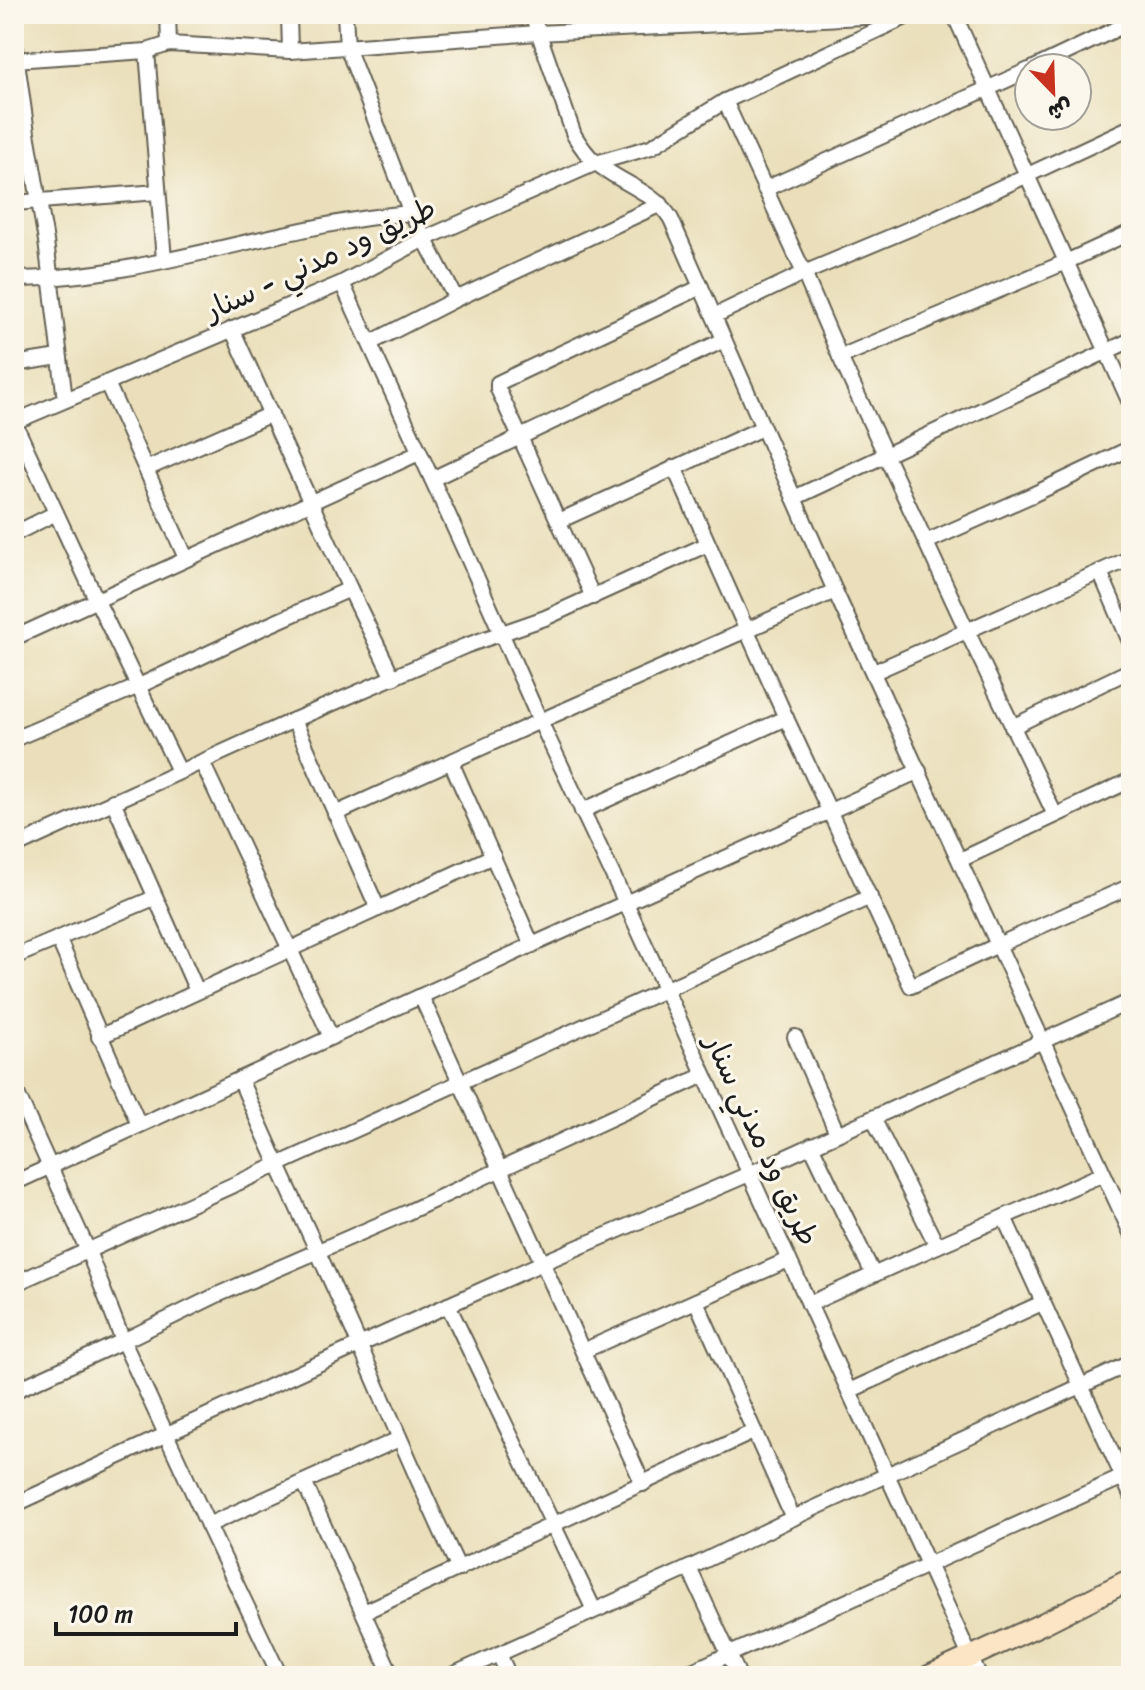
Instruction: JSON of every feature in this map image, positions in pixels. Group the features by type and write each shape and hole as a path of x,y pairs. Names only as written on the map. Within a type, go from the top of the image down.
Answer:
{"street":[{"path":"168,14 169,44"},
{"path":"289,14 290,51"},
{"path":"345,14 347,47 411,213 456,299"},
{"path":"532,14 574,135 583,150 596,163 661,204 671,219 835,591 1131,1233"},
{"name":"طريق ود مدني - سنار","path":"15,59 147,51 169,44 290,51 538,33 912,14"},
{"name":"طريق ود مدني - سنار","path":"14,422 342,283 424,239 596,163 651,147 725,101 912,14"},
{"path":"954,14 1131,405"},
{"path":"1068,52 1131,22"},
{"path":"14,40 51,279 65,400"},
{"path":"147,51 164,260"},
{"path":"765,189 1013,78"},
{"path":"725,101 840,357 1055,815"},
{"path":"714,316 1131,127"},
{"path":"14,203 158,192"},
{"path":"370,343 456,299 661,204"},
{"name":"طريق ود مدني - سنار","path":"14,279 51,279 108,272 356,219 411,213"},
{"path":"840,357 1131,232"},
{"name":"طريق ود مدني سنار","path":"342,283 929,1565 972,1670"},
{"path":"593,597 498,389 498,383 701,287"},
{"path":"232,329 393,678"},
{"path":"432,479 724,340"},
{"path":"794,498 1131,340"},
{"path":"14,364 59,357"},
{"path":"107,383 186,558"},
{"path":"146,469 271,414"},
{"path":"14,422 179,771"},
{"path":"559,521 762,428"},
{"path":"926,542 1131,448"},
{"path":"14,638 419,453"},
{"path":"674,467 911,986 1131,886"},
{"path":"14,534 56,513"},
{"path":"14,847 294,720 500,633 545,618 708,544"},
{"path":"874,672 1131,558"},
{"path":"1100,572 1131,644"},
{"path":"14,739 139,686 350,589"},
{"path":"335,814 835,591"},
{"path":"1012,727 1131,670"},
{"path":"582,811 786,718"},
{"path":"294,720 378,909"},
{"path":"202,762 331,1037"},
{"path":"451,762 532,945"},
{"path":"14,1183 919,771"},
{"path":"960,860 1131,780"},
{"path":"113,801 197,991"},
{"path":"99,1037 493,856"},
{"path":"14,1284 870,897"},
{"path":"14,957 154,898"},
{"path":"58,938 139,1125"},
{"path":"421,996 643,1484"},
{"path":"14,1505 359,1345 749,1174 1131,1001"},
{"path":"795,1037 837,1133"},
{"path":"14,1371 18,1389 217,1295 704,1075"},
{"path":"240,1079 459,1569"},
{"path":"14,1087 88,1251 123,1341 280,1676"},
{"path":"873,1118 937,1246"},
{"path":"811,1145 873,1274"},
{"path":"809,1304 1103,1174"},
{"path":"1004,1217 1131,1495"},
{"path":"583,1351 788,1260"},
{"path":"696,1301 793,1518"},
{"path":"849,1391 1042,1303"},
{"path":"448,1305 594,1610"},
{"path":"450,1676 1131,1363"},
{"path":"364,1612 753,1432"},
{"path":"208,1525 399,1439"},
{"path":"681,1676 1123,1477"},
{"path":"304,1482 392,1676"},
{"path":"689,1568 739,1676"},
{"path":"972,1670 1044,1623 1131,1579"},
{"path":"929,1676 972,1670 1131,1595"},
{"path":"499,1654 509,1676"}]}
